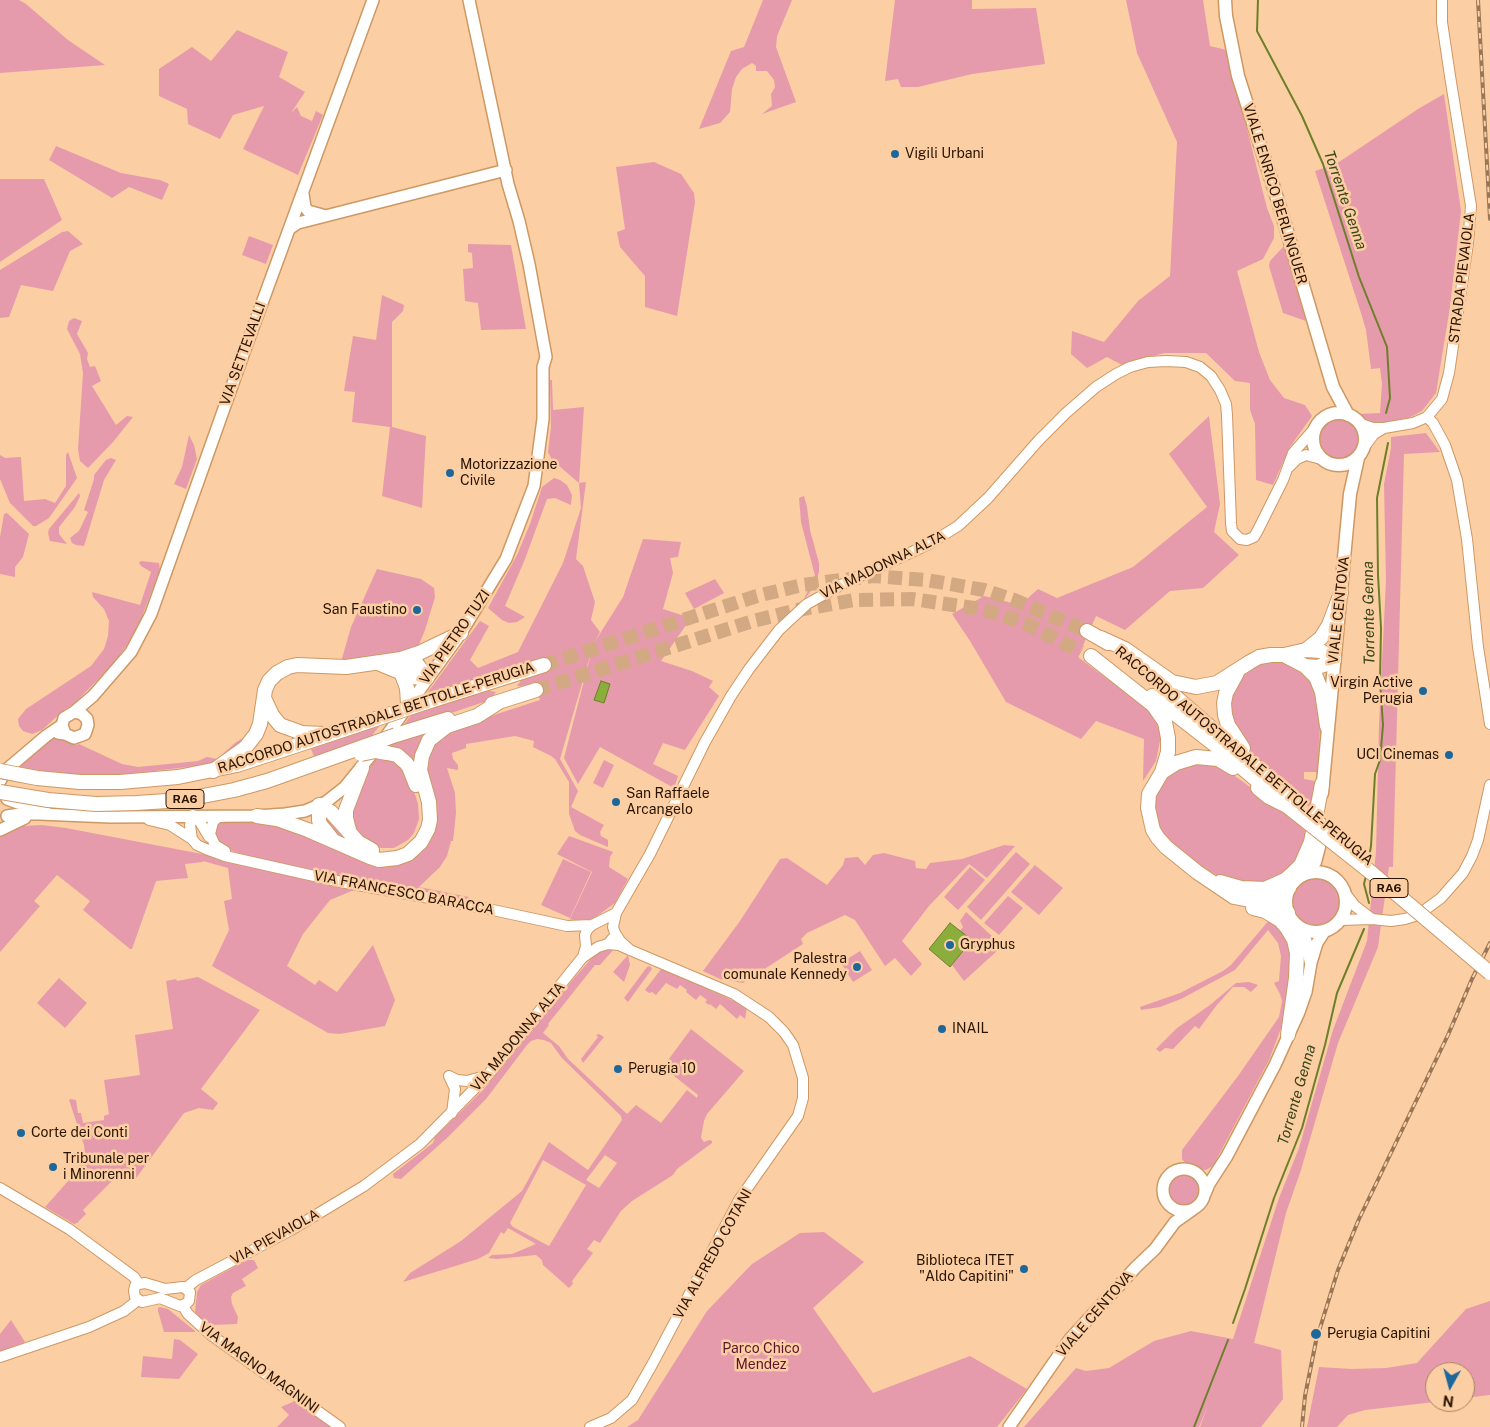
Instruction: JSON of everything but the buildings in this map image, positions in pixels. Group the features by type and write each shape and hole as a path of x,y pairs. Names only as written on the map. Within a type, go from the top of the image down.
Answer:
{"highway":[{"path":"1306,650 1321,638 1329,625 1340,593"},
{"name":"RACCORDO AUTOSTRADALE BETTOLLE-PERUGIA","path":"1087,631 1101,638 1132,660 1166,688 1289,800 1490,963"},
{"path":"401,665 461,633"},
{"path":"1101,638 1125,649 1172,682 1184,686 1196,687 1217,683 1259,657 1284,655 1306,650 1321,651 1334,660 1317,667 1305,666"},
{"name":"RA6","path":"1162,772 1168,752 1168,738 1165,722 1159,712 1153,705 1086,654 1127,677 1289,800 1490,973"},
{"path":"1284,655 1305,666 1316,677 1322,692 1327,726"},
{"path":"212,771 250,742 260,724 264,697 269,681 277,673 288,667 297,665 346,667 378,663 417,664 427,678"},
{"path":"401,665 408,688 408,704"},
{"name":"RACCORDO AUTOSTRADALE BETTOLLE-PERUGIA","path":"2,772 72,781 120,782 178,777 212,771 266,756 544,665"},
{"path":"1241,668 1226,692 1224,703 1228,725 1237,741 1277,781 1289,800"},
{"name":"RA6","path":"2,795 96,804 138,804 207,796 267,781 396,735 536,690"},
{"path":"264,697 276,721 286,728 302,733 328,735"},
{"path":"257,816 292,824 379,860 397,858 408,854 416,848 424,836 430,820 429,802 420,770 422,756 429,740 447,726 477,716 499,702"},
{"path":"267,781 367,752 387,753 402,759 409,767 424,810 421,829 410,844 393,852 376,852 358,842 331,812 319,805"},
{"path":"1288,1036 1296,978 1297,953 1294,940 1287,928 1280,920 1265,911 1246,906 1224,896 1166,847 1153,830 1148,808 1149,794 1162,772 1185,759 1206,757 1218,759 1232,767 1270,797 1289,800"},
{"path":"350,833 346,810 362,768"},
{"path":"1197,872 1225,885 1256,890 1265,889 1285,880 1301,865 1312,842 1322,784"},
{"path":"319,805 320,824 336,842"},
{"path":"1197,872 1234,896 1275,905 1288,913"},
{"path":"1251,901 1279,896 1289,888"}],"main road":[{"name":"VIA SETTEVALLI","path":"63,729 64,718 79,714 131,652 151,614 209,447 373,0"},
{"name":"VIA PIETRO TUZI","path":"3,819 20,814 70,816 257,816 305,811 319,805 337,795 362,768 461,633 506,559 534,486 543,419 543,368 546,357 539,311 519,221 507,188 506,170 500,150 469,0"},
{"name":"VIALE ENRICO BERLINGUER","path":"1224,0 1238,76 1278,201 1333,387 1348,414"},
{"path":"482,176 498,166 500,150"},
{"path":"289,229 298,223 328,217 506,170"},
{"path":"482,176 498,180 507,188"},
{"path":"303,192 305,207 308,211 328,217"},
{"path":"1333,387 1332,400 1325,417 1315,428 1313,444 1321,458 1334,466 1342,474 1350,494"},
{"path":"1325,417 1334,413 1348,414 1361,424 1366,438 1365,446 1358,458 1344,465 1334,466"},
{"name":"VIALE CENTOVA","path":"1319,847 1322,784 1340,593 1350,494 1358,458"},
{"name":"VIA SETTEVALLI","path":"63,729 74,738 83,736 88,726 79,714"},
{"name":"VIA SETTEVALLI","path":"0,781 2,772 17,762 49,734 63,729"},
{"name":"VIA SETTEVALLI","path":"2,795 17,762"},
{"path":"2,795 10,808 3,819"},
{"name":"VIA PIETRO TUZI","path":"2,795 40,808 72,812 112,812 128,816"},
{"path":"0,830 21,819 70,816"},
{"path":"1305,874 1314,872 1331,876 1342,886 1345,893 1345,911 1341,920 1324,932 1316,933 1302,929 1291,920 1286,905 1289,888 1315,862 1319,847"},
{"path":"1319,847 1331,876"},
{"path":"1302,929 1311,963"},
{"path":"1168,1204 1179,1211 1192,1210 1203,1200 1209,1184 1221,1167 1275,1065 1299,1012 1306,992 1317,943 1324,932"},
{"path":"1198,1174 1212,1172 1221,1167"},
{"path":"1168,1230 1170,1215 1162,1190 1167,1176 1179,1169 1186,1168 1198,1174 1203,1180 1205,1194"},
{"name":"VIALE CENTOVA","path":"1009,1427 1070,1339 1155,1249 1175,1222 1192,1210"}],"street":[{"name":"STRADA PIEVAIOLA","path":"1427,417 1442,399 1447,382 1467,252 1471,206 1442,22 1442,0"},
{"name":"VIA MADONNA ALTA","path":"582,958 613,938 616,913 650,854 705,742 749,668 779,630 807,604 821,595 929,544 958,526 988,498 1039,440 1096,387 1130,367 1148,362 1186,362 1200,367 1211,376 1226,404 1229,444 1230,523 1232,531 1240,539 1247,540 1254,537 1269,510 1288,468"},
{"path":"1361,424 1374,428 1384,428 1413,423 1427,417 1445,445 1457,480 1464,518 1490,724"},
{"path":"1288,468 1293,453 1315,428"},
{"path":"1365,446 1374,434 1384,428"},
{"path":"1288,468 1297,459 1306,455 1321,458"},
{"path":"1341,920 1372,919 1390,921 1418,915 1441,898 1463,873 1472,856 1478,840 1490,785"},
{"path":"192,839 190,831 193,815"},
{"path":"193,815 219,849 242,859"},
{"path":"212,842 210,830 213,822 217,818 226,815"},
{"path":"83,816 160,822 170,825 192,839 197,845 242,859"},
{"name":"VIA FRANCESCO BARACCA","path":"242,859 333,880 484,908 567,926 596,924"},
{"path":"1345,893 1355,906 1372,919"},
{"path":"596,924 616,913"},
{"path":"596,924 609,923 614,930"},
{"name":"VIA MADONNA ALTA","path":"364,1186 420,1144 452,1114 488,1075 582,958 585,952 586,932 596,924"},
{"name":"VIA FRANCESCO BARACCA","path":"567,926 578,932 585,940"},
{"name":"VIA ALFREDO COTANI","path":"614,930 620,941 630,950"},
{"path":"585,940 592,947 603,945"},
{"name":"VIA ALFREDO COTANI","path":"590,1427 611,1418 632,1400 739,1200 798,1116 803,1098 803,1078 793,1045 784,1032 769,1017 734,994 619,945 603,945"},
{"path":"458,1085 488,1075"},
{"path":"458,1085 468,1090 468,1097"},
{"path":"452,1114 458,1085"},
{"name":"VIA PIEVAIOLA","path":"186,1288 196,1280 291,1230 364,1186"},
{"path":"0,1188 69,1229 134,1277 139,1284"},
{"path":"145,1283 165,1290 178,1287 186,1288 190,1292 190,1297 187,1304 183,1306 160,1298 147,1302 138,1300 135,1297 134,1291 135,1286 145,1283"},
{"path":"0,1358 89,1327 124,1311 138,1300"},
{"name":"VIA MAGNO MAGNINI","path":"183,1306 188,1314 210,1335 340,1427"}],"green space":[{"path":"0,0 19,0 26,4 68,40 105,65 0,73"},
{"path":"763,0 792,0 777,36 776,47 796,102 762,114 772,106 771,94 775,87 774,80 767,71 756,71 756,66 752,63 742,69 736,77 732,89 730,112 720,123 699,129 731,51 744,47"},
{"path":"895,0 972,0 972,9 1036,8 1045,64 972,74 918,87 901,87 898,79 885,81"},
{"path":"1126,0 1203,0 1210,46 1227,50 1267,208 1274,226 1274,238 1263,259 1237,271 1259,352 1270,380 1284,398 1305,405 1312,416 1290,447 1273,485 1256,480 1255,424 1250,410 1250,383 1235,381 1206,353 1164,353 1122,365 1107,357 1087,368 1071,354 1072,331 1104,342 1138,301 1170,276 1177,142 1137,53"},
{"path":"237,30 288,52 279,77 305,92 291,113 297,107 301,116 312,121 316,111 323,115 298,175 243,149 264,106 233,115 220,139 188,124 187,109 159,96 159,69 192,47 211,61"},
{"path":"1444,94 1461,211 1450,307 1436,393 1422,411 1401,422 1379,426 1367,422 1357,414 1380,413 1382,384 1380,368 1371,369 1366,330 1315,171 1336,164 1418,109"},
{"path":"56,146 121,173 160,180 169,184 162,200 129,187 112,198 49,160"},
{"path":"654,162 681,174 694,193 695,202 677,316 645,307 645,276 620,247 617,232 625,229 616,167"},
{"path":"0,179 44,179 62,220 0,262"},
{"path":"68,231 83,244 70,251 53,291 21,285 9,317 0,318 0,270 62,232"},
{"path":"249,236 273,245 266,264 242,255"},
{"path":"468,244 511,245 526,329 481,330 478,303 465,301 463,269 473,268 472,253 468,252"},
{"path":"1284,246 1306,321 1283,313 1269,266 1270,261"},
{"path":"382,295 404,305 403,311 392,322 392,427 426,436 422,508 382,496 390,427 352,422 355,392 344,391 353,336 376,340"},
{"path":"74,318 82,321 77,334 88,353 87,359 90,367 95,366 101,381 92,386 116,425 127,416 133,417 113,442 88,468 80,461 78,449 83,373 80,354 67,329 69,321"},
{"path":"550,380 552,380 553,410 584,407 579,483 552,460 548,452 551,427"},
{"path":"1209,416 1220,504 1214,532 1239,555 1203,588 1170,591 1125,630 1096,616 1078,657 1154,714 1161,736 1156,761 1143,781 1144,739 1096,721 1081,739 1006,702 952,614 984,596 1020,605 1038,589 1057,598 1133,567 1207,507 1169,454"},
{"path":"1339,418 1354,424 1360,439 1354,454 1339,460 1324,454 1318,439 1324,424"},
{"path":"1426,433 1440,452 1404,454 1393,867 1389,867 1378,947 1338,1043 1301,1170 1286,1213 1254,1343 1281,1350 1283,1399 1261,1427 1200,1427 1208,1405 1199,1427 1024,1427 1076,1368 1086,1371 1109,1368 1154,1341 1191,1331 1233,1339 1279,1198 1299,1148 1333,1030 1367,941 1376,851 1379,724 1386,580 1384,484 1391,448 1391,437"},
{"path":"189,435 194,445 197,459 186,489 174,484 182,467"},
{"path":"68,452 77,478 49,518 33,526 10,503 0,479 0,455 5,458 21,457 24,501 45,499 55,503 66,486 66,455"},
{"path":"111,458 116,460 104,480 84,546 76,545 72,543 70,538 79,531 88,512 84,510 94,475 106,460"},
{"path":"554,478 567,485 572,495 571,505 555,498 547,499 505,606 525,617 517,622 509,623 502,620 488,608 517,555 530,524 542,487"},
{"path":"586,482 576,559 583,566 595,602 591,620 600,632 594,643 623,597 643,539 681,542 678,557 670,558 673,573 663,609 691,618 661,661 692,671 713,681 709,687 719,696 685,750 663,743 653,764 678,776 674,788 600,747 578,784 564,758 593,646 560,759 578,791 571,807 604,825 600,832 601,836 608,840 608,847 575,831 569,814 569,782 555,759 533,747 534,741 515,736 466,744 466,748 452,753 453,759 458,765 458,770 447,768 455,793 456,813 453,841 451,841 447,856 440,867 419,887 469,897 465,900 335,877 250,857 223,848 215,841 216,824 223,820 261,819 373,862 419,852 428,786 426,754 445,731 540,700 535,683 526,687 517,686 522,679 550,670 547,660 425,696 480,621 489,626 470,660 478,668 518,652 563,563 581,508 579,483"},
{"path":"79,493 80,496 75,507 59,527 59,534 67,544 50,541 49,529"},
{"path":"804,496 810,530 819,563 819,572 814,587 803,601 815,576 801,522 799,498"},
{"path":"7,513 29,534 23,557 15,567 15,577 0,574 0,537 4,514"},
{"path":"141,561 159,563 160,570 136,632 114,663 74,704 65,709 42,730 32,734 23,731 19,726 18,719 26,709 91,666 104,649 108,636 109,621 104,609 93,597 92,592 140,605 151,572 141,566 139,563"},
{"path":"377,569 421,579 434,588 435,597 425,630 418,647 374,658 341,662 351,627"},
{"path":"715,579 724,593 694,609 685,593"},
{"path":"1268,660 1290,661 1316,686 1321,713 1317,772 1304,772 1304,779 1315,781 1311,809 1247,749 1230,724 1228,705 1232,685 1247,668"},
{"path":"486,690 496,692 490,700 400,730 411,715"},
{"path":"257,723 251,738 213,764 112,776 63,774 18,769 52,738 65,740 76,745 79,744 122,764 138,767 198,761 207,757 217,759 246,736 252,724"},
{"path":"380,725 368,741 315,759 311,749"},
{"path":"429,730 430,732 420,749 417,766 428,815 424,831 416,843 408,850 399,854 376,856 350,845 329,831 322,820 323,812 328,814 359,846 369,852 382,855 396,854 417,840 423,831 426,815 425,805 413,767 405,758 385,747 386,745"},
{"path":"376,757 397,761 411,781 418,804 419,819 414,833 408,840 394,848 371,846 351,826 352,800"},
{"path":"604,760 614,765 603,788 593,783"},
{"path":"1203,761 1221,766 1292,817 1307,833 1301,856 1289,870 1267,883 1240,885 1222,878 1193,862 1168,841 1154,817 1154,792 1180,766"},
{"path":"42,825 202,854 354,890 330,900 303,934 287,966 315,985 319,980 337,992 373,945 395,1000 385,1026 340,1034 328,1033 212,966 229,930 224,901 232,899 228,868 203,861 185,864 188,878 156,881 132,949 83,910 90,901 57,875 34,901 40,906 0,952 0,835 22,826"},
{"path":"569,836 613,852 610,857 609,867 628,879 615,903 593,919 570,919 592,872 557,854"},
{"path":"1004,845 1015,846 987,878 969,864 929,906 902,941 922,964 911,976 895,958 885,966 855,920 845,915 807,933 801,939 803,944 743,983 720,979 703,971 740,921 780,859 787,858 827,885 843,865 845,858 858,857 865,865 873,855 884,853 915,861 916,868 926,869 930,863 962,859"},
{"path":"1016,852 1030,864 981,920 967,907"},
{"path":"563,859 591,872 570,918 541,905"},
{"path":"1035,865 1063,888 1039,915 1011,892"},
{"path":"970,867 985,880 958,910 944,897"},
{"path":"1316,877 1325,879 1336,888 1341,902 1339,911 1330,922 1316,927 1307,925 1296,916 1291,902 1293,893 1302,882"},
{"path":"1008,896 1023,908 999,935 984,923"},
{"path":"966,912 994,938 998,950 964,981 952,965 972,940 960,931 963,927 960,921"},
{"path":"1270,919 1282,929 1292,952 1293,977 1283,1023 1269,1060 1213,1166 1206,1170 1199,1169 1186,1164 1182,1159 1182,1150 1238,1076 1279,1017 1282,1001 1274,983 1279,981 1281,956 1278,943 1268,930 1235,970 1181,999 1160,1007 1141,1010 1140,1007 1180,993 1223,971 1231,965"},
{"path":"602,949 614,949 600,965 595,965 543,1033 559,1046 568,1059 627,1114 636,1105 661,1123 687,1090 697,1098 698,1095 663,1067 691,1029 744,1071 707,1114 701,1138 704,1142 709,1140 712,1143 677,1169 673,1175 632,1201 621,1211 600,1243 594,1240 587,1249 593,1253 569,1288 543,1265 542,1260 536,1255 497,1259 488,1258 492,1255 512,1254 536,1244 508,1228 504,1234 501,1232 489,1253 478,1259 403,1282 410,1273 461,1241 522,1191 549,1142 588,1170 622,1120 621,1116 561,1057 551,1043 537,1039 527,1045 486,1099 447,1138 401,1179 394,1178 393,1174 433,1143 435,1137 484,1089 597,952","holes":["605,1155 617,1163 599,1188 586,1180","543,1160 586,1185 549,1246 513,1227 510,1223"]},
{"name":"Palestra comunale Kennedy","path":"860,951 872,970 853,982 841,963"},
{"path":"628,955 630,965 624,982 613,972"},
{"path":"650,966 652,969 628,1002 624,998 647,967"},
{"path":"662,968 747,1007 745,1019 740,1015 737,1019 720,1004 716,1009 705,1002 707,1000 700,995 696,1000 680,985 677,989 666,983 656,995 652,992 649,993 645,990"},
{"path":"198,977 260,1010 201,1089 218,1103 213,1110 199,1108 184,1113 134,1181 126,1172 121,1172 83,1210 86,1214 74,1224 45,1207 69,1180 85,1154 84,1145 69,1100 76,1100 78,1113 81,1113 83,1123 104,1120 104,1116 109,1114 104,1080 140,1075 135,1035 173,1029 166,981"},
{"path":"59,978 87,1003 65,1028 37,1003"},
{"path":"1249,982 1258,985 1251,992 1244,987 1233,987 1199,1029 1195,1026 1173,1049 1165,1048 1160,1052 1156,1049 1177,1028 1210,1005 1236,983"},
{"path":"599,1034 604,1037 583,1063 581,1059 598,1037 596,1035"},
{"path":"1184,1174 1190,1175 1195,1179 1199,1184 1199,1196 1195,1201 1190,1205 1184,1206 1178,1205 1173,1201 1169,1196 1168,1190 1169,1184 1173,1179 1178,1175"},
{"name":"Parco Chico Mendez","path":"824,1232 864,1262 813,1308 873,1393 970,1356 1027,1389 997,1427 627,1427 638,1420 707,1311 752,1264 800,1233"},
{"path":"247,1260 254,1260 258,1268 242,1279 246,1286 233,1293 231,1297 238,1317 237,1324 214,1325 203,1321 195,1312 197,1292 201,1285"},
{"path":"1490,1301 1490,1395 1475,1397 1475,1362 1425,1362 1425,1403 1365,1410 1348,1415 1337,1427 1307,1427 1319,1367 1352,1369 1386,1368 1417,1363 1466,1309"},
{"path":"160,1307 168,1309 195,1332 164,1332 158,1311"},
{"path":"11,1320 25,1342 0,1352 0,1334"},
{"path":"174,1339 180,1340 198,1354 179,1379 141,1377 143,1356 172,1359"},
{"path":"295,1401 333,1427 277,1427 289,1415 281,1407"}],"shaded area":[{"path":"601,681 610,684 604,703 594,700"},
{"name":"Gryphus","path":"950,923 972,940 950,967 929,949"}],"waterway":[{"name":"Torrente Genna","path":"1258,0 1257,31 1302,116 1323,164 1359,277 1387,347 1390,398 1386,413"},
{"name":"Torrente Genna","path":"1368,864 1371,846 1375,774 1380,760 1383,725 1380,681 1381,628 1377,498 1388,443"},
{"name":"Torrente Genna","path":"1366,876 1364,884 1369,903"},
{"name":"Torrente Genna","path":"1233,1323 1274,1198 1302,1128 1337,993 1364,929"},
{"name":"Torrente Genna","path":"1194,1427 1228,1340"}],"tunnel":[{"path":"544,665 757,596 802,585 873,576 927,580 984,590 1014,600 1087,631"},
{"path":"536,690 753,621 798,610 854,600 912,599 974,608 1002,615 1029,625 1081,652"}],"railway":[{"path":"1478,0 1490,219"},
{"path":"1302,1427 1305,1396 1316,1341 1338,1270 1359,1219 1448,1035 1490,943"}],"place":[{"name":"Vigili Urbani","path":"895,154"},
{"name":"Motorizzazione Civile","path":"450,473"},
{"name":"San Faustino","path":"417,610"},
{"name":"Virgin Active Perugia","path":"1423,691"},
{"name":"UCI Cinemas","path":"1449,755"},
{"name":"San Raffaele Arcangelo","path":"616,802"},
{"name":"Gryphus","path":"950,945"},
{"name":"Palestra comunale Kennedy","path":"857,967"},
{"name":"INAIL","path":"942,1029"},
{"name":"Perugia 10","path":"618,1069"},
{"name":"Corte dei Conti","path":"21,1133"},
{"name":"Tribunale per i Minorenni","path":"53,1167"},
{"name":"Biblioteca ITET \"Aldo Capitini\"","path":"1024,1269"},
{"name":"Perugia Capitini","path":"1316,1334"}]}
